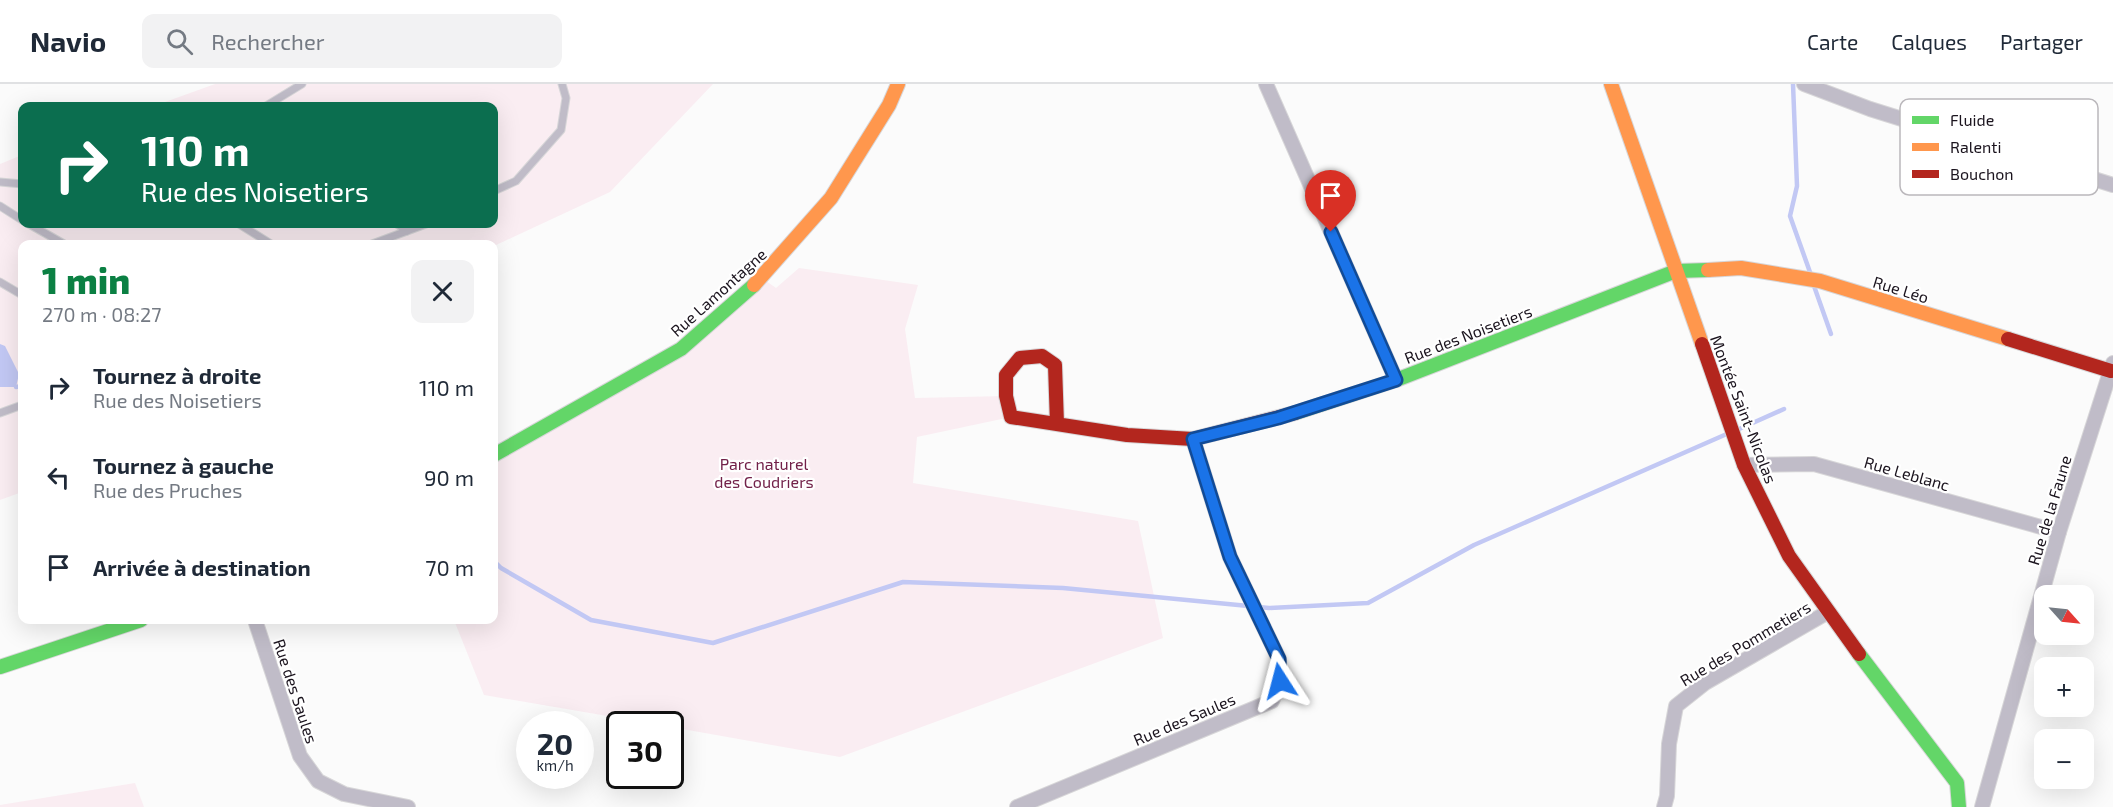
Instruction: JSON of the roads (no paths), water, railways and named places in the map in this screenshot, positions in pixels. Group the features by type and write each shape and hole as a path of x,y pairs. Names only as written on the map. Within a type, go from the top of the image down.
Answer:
{"street":[{"name":"Rue Lamontagne","path":"498,453 681,349 762,278 831,198 889,105 898,84"},
{"path":"1266,84 1396,380"},
{"name":"Montée Saint-Nicolas","path":"1611,84 1744,465 1789,556 1828,612 1957,783 1959,807"},
{"path":"1804,84 1900,118"},
{"path":"2098,180 2113,185"},
{"name":"Rue Léo","path":"1676,271 1741,268 1820,281 2112,367"},
{"name":"Rue des Noisetiers","path":"1057,424 1055,365 1042,356 1020,358 1006,375 1006,396 1011,417 1127,435 1193,439 1278,418 1396,380 1676,271"},
{"name":"Rue de la Faune","path":"1983,807 2059,532 2112,367"},
{"name":"Rue des Saules","path":"1017,807 1272,700 1280,681 1279,659 1230,557 1193,439"},
{"name":"Rue Leblanc","path":"1744,465 1814,464 2059,532"},
{"name":"Rue des Pommetiers","path":"1664,807 1667,796 1669,744 1676,706 1705,683 1828,612"},
{"path":"0,668 129,624"},
{"name":"Rue des Saules","path":"256,624 300,756 318,781 344,794 408,807"}],"lane":[{"path":"273,102 302,84"},
{"path":"498,189 516,181 561,130 566,98 562,84"},
{"path":"0,182 18,184"},
{"path":"0,206 18,217"},
{"path":"36,228 57,240"},
{"path":"245,228 265,240"},
{"path":"403,228 407,231"},
{"path":"383,240 415,228"},
{"path":"0,282 18,293"},
{"path":"0,413 18,406"}],"water":[{"path":"0,344 5,346 18,372 18,378 16,387 0,387"}],"waterway":[{"path":"1793,84 1797,186 1790,216 1811,275"},
{"path":"1814,286 1831,334"},
{"path":"1737,430 1784,409"},
{"path":"498,565 591,620 713,643 903,582 1063,588 1269,608 1368,603 1474,545 1729,433"}],"park label":[{"name":"Parc naturel des Coudriers","path":"764,472"}]}
